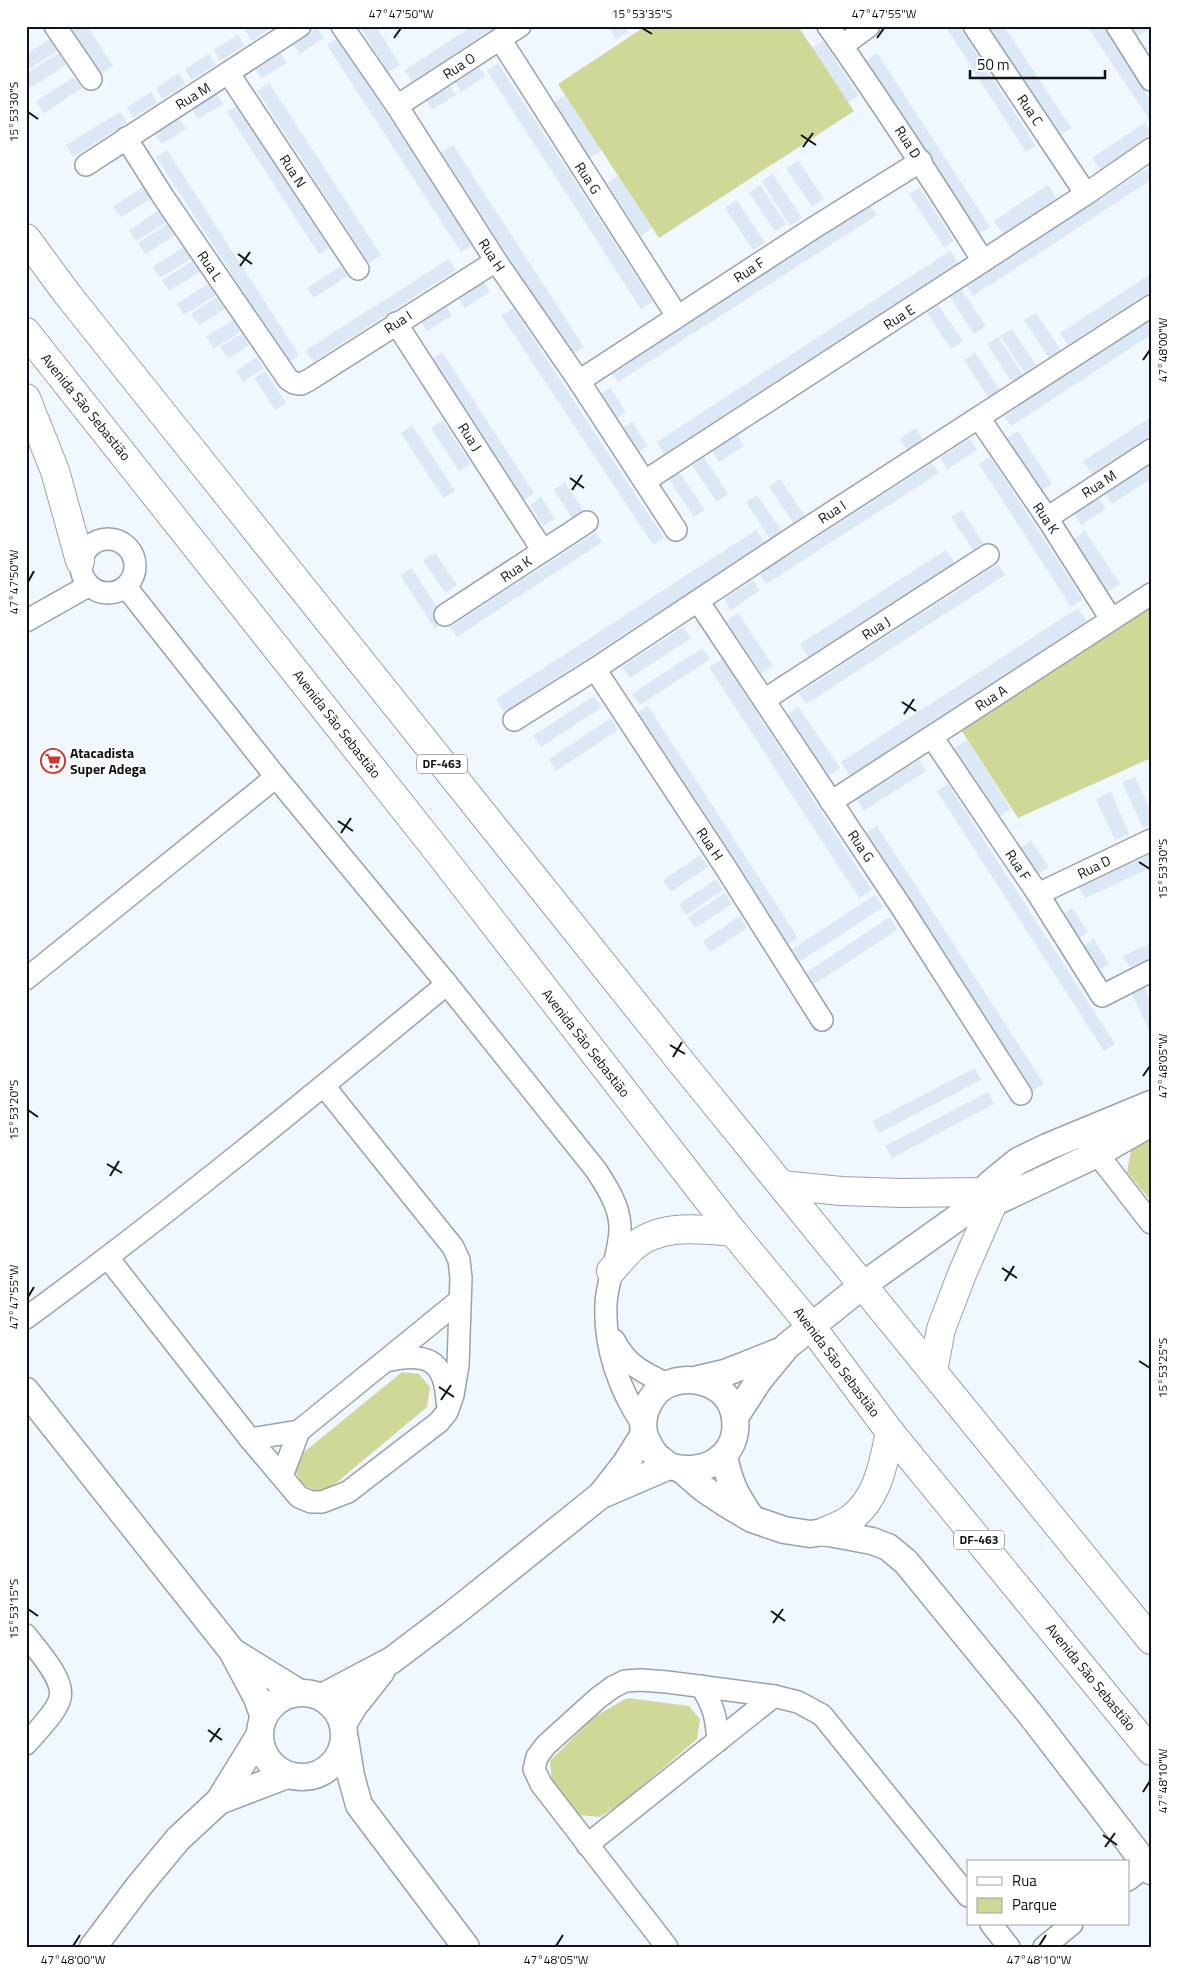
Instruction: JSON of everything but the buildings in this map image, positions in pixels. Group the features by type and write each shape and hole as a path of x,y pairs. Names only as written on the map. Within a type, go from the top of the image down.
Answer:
{"main road":[{"name":"DF-463","path":"26,238 68,295 258,534 682,1063 1151,1640"},
{"name":"Avenida São Sebastião","path":"26,332 436,849 733,1232 811,1326 890,1432 1151,1751"},
{"path":"26,398 55,471 84,573"},
{"path":"782,1185 841,1191 987,1197 962,1274 941,1329 933,1370"},
{"path":"611,1271 634,1247 652,1236 668,1231 693,1228 733,1232"},
{"path":"824,1532 848,1520 861,1509 874,1493 883,1467 890,1432"}],"street":[{"path":"55,26 91,79"},
{"name":"Rua M","path":"86,165 229,74 300,26"},
{"name":"Rua H","path":"342,26 398,106 496,261 676,530"},
{"name":"Rua O","path":"398,106 520,26"},
{"name":"Rua D","path":"828,26 921,161 983,261"},
{"path":"842,46 869,26"},
{"name":"Rua C","path":"974,26 1086,194"},
{"path":"1117,26 1151,80"},
{"name":"Rua G","path":"500,39 677,316"},
{"name":"Rua N","path":"229,74 358,269"},
{"name":"Rua L","path":"126,138 164,198 263,344 288,379 294,383 301,384"},
{"name":"Rua E","path":"645,481 1086,194 1151,149"},
{"name":"Rua F","path":"578,381 921,161"},
{"name":"Rua I","path":"301,384 496,261"},
{"name":"Rua I","path":"514,720 1151,306"},
{"name":"Rua J","path":"396,324 543,551"},
{"name":"Rua K","path":"979,418 1047,518 1111,619"},
{"name":"Rua M","path":"1047,518 1151,450"},
{"name":"Rua K","path":"445,616 588,522"},
{"path":"111,538 121,542 129,549 134,558 135,569 132,579 126,587 119,591 102,593 84,573 84,552 96,541 111,538"},
{"name":"Rua J","path":"764,700 988,555"},
{"path":"26,621 84,573"},
{"path":"126,587 276,777 448,984 596,1170 608,1189 616,1206 620,1226 606,1303 609,1351 632,1409 644,1430 653,1452 724,1504 752,1519 784,1530 810,1534 824,1532 888,1546 906,1562 1031,1715 1142,1872"},
{"name":"Rua A","path":"831,802 1151,594"},
{"name":"Rua G","path":"698,601 900,905 1021,1094"},
{"name":"Rua H","path":"595,669 724,865 822,1020"},
{"name":"Rua F","path":"932,737 1038,894 1102,996 1151,972"},
{"path":"26,979 276,777"},
{"name":"Rua D","path":"1038,894 1151,840"},
{"path":"26,1318 108,1258 324,1086 448,984"},
{"path":"108,1258 250,1439 299,1497 311,1502 322,1502 348,1492 439,1422 447,1412 453,1395 458,1365 461,1278 459,1260 454,1247 324,1086"},
{"path":"987,1197 1018,1162 1082,1132 1151,1104"},
{"path":"735,1417 759,1380 783,1350 863,1285 964,1212 987,1197 1097,1154 1151,1123"},
{"path":"1082,1132 1151,1223"},
{"path":"250,1439 299,1431 460,1300"},
{"path":"606,1324 625,1359 640,1370 667,1384"},
{"path":"26,1391 232,1651 257,1698 262,1749 268,1761 287,1775 306,1778 321,1773 331,1766 340,1754 344,1732 370,1684 392,1660 454,1613 601,1495 626,1463 644,1430 646,1409 654,1394 667,1384 683,1379 699,1379 725,1373 783,1350"},
{"path":"384,1362 406,1357 420,1357 436,1366 444,1376 447,1412"},
{"path":"601,1495 675,1468 705,1468 724,1455 734,1438 735,1417 729,1400 716,1387 699,1379"},
{"path":"282,1476 299,1431"},
{"path":"724,1455 729,1480 738,1499 752,1519"},
{"path":"26,1635 57,1677 61,1686 61,1696 58,1704 26,1744"},
{"path":"232,1651 336,1709 344,1732 351,1776 359,1805 457,1942"},
{"path":"93,1947 138,1886 178,1839 219,1801 275,1702 286,1695 310,1695 392,1660"},
{"path":"667,1947 541,1784 534,1769 537,1757 546,1745 598,1698 613,1687 626,1681 641,1680 701,1686 774,1696 810,1707 826,1719 967,1895"},
{"path":"701,1686 712,1704 716,1718 718,1741"},
{"path":"588,1845 774,1696"},
{"path":"219,1801 287,1775"},
{"path":"993,1926 1009,1947"},
{"path":"1044,1947 1070,1926"}],"shaded area":[{"path":"70,26 87,26 113,66 101,74"},
{"path":"251,26 274,26 252,41 245,30"},
{"path":"359,26 376,26 400,65 388,72"},
{"path":"472,26 497,26 412,82 405,70"},
{"path":"608,26 624,26 628,32 616,39"},
{"path":"945,26 959,26 1036,146 1026,152"},
{"path":"988,26 1004,26 1071,128 1059,136"},
{"path":"1087,26 1103,26 1151,101 1151,122"},
{"path":"1132,26 1151,26 1151,28 1138,36"},
{"path":"317,28 324,38 300,54 293,44"},
{"path":"238,35 245,46 220,61 214,50"},
{"path":"338,38 472,245 461,252 327,45"},
{"path":"50,39 57,51 26,71 26,54"},
{"path":"823,41 859,96 847,103 811,48"},
{"path":"280,52 287,63 262,78 255,68"},
{"path":"59,53 66,65 28,89 26,87 26,74"},
{"path":"877,53 990,227 978,234 866,61"},
{"path":"209,54 216,65 191,80 185,69"},
{"path":"498,63 653,302 641,309 487,71"},
{"path":"479,67 485,76 461,92 455,82"},
{"path":"179,73 186,84 162,99 156,88"},
{"path":"74,77 82,88 44,113 36,101"},
{"path":"269,83 381,255 369,263 257,91"},
{"path":"450,86 456,95 432,110 426,101"},
{"path":"151,92 157,103 133,118 127,107"},
{"path":"217,93 223,104 198,119 192,109"},
{"path":"565,95 602,150 589,158 554,103"},
{"path":"237,105 329,248 319,254 227,112"},
{"path":"120,112 127,123 73,157 66,145"},
{"path":"179,118 186,129 162,144 154,133"},
{"path":"1145,123 1151,133 1151,137 1100,170 1092,158"},
{"path":"453,145 584,347 572,355 441,153"},
{"path":"167,150 299,355 289,362 156,157"},
{"path":"798,160 824,199 812,207 786,168"},
{"path":"1151,166 1151,180 973,296 966,285"},
{"path":"773,174 802,218 790,226 762,181"},
{"path":"618,176 652,228 641,236 607,183"},
{"path":"760,185 786,224 775,231 749,193"},
{"path":"1048,185 1057,199 1003,234 994,221"},
{"path":"145,186 152,198 121,217 113,206"},
{"path":"920,188 954,241 944,247 909,194"},
{"path":"737,200 765,243 753,250 725,208"},
{"path":"870,205 877,215 618,382 611,372"},
{"path":"161,209 168,221 136,241 129,230"},
{"path":"169,223 176,234 145,254 138,243"},
{"path":"185,246 192,258 160,278 153,267"},
{"path":"950,251 958,263 664,454 657,442"},
{"path":"449,259 456,270 313,362 306,350"},
{"path":"194,260 201,271 169,291 162,280"},
{"path":"341,266 348,276 314,298 307,288"},
{"path":"1151,274 1151,291 1068,345 1060,333"},
{"path":"483,281 490,292 465,308 458,298"},
{"path":"209,283 216,295 184,315 177,304"},
{"path":"961,289 986,326 974,334 950,297"},
{"path":"217,297 225,309 199,325 191,314"},
{"path":"445,305 452,316 427,331 421,321"},
{"path":"938,305 963,341 951,349 927,313"},
{"path":"513,308 664,538 653,545 501,315"},
{"path":"1036,313 1061,350 1049,358 1024,320"},
{"path":"233,320 240,332 214,349 206,337"},
{"path":"1151,320 1151,335 1011,426 1004,416"},
{"path":"1012,329 1036,365 1025,373 1000,336"},
{"path":"241,334 249,345 228,359 220,347"},
{"path":"998,337 1023,375 1012,382 987,344"},
{"path":"442,352 534,493 523,501 431,359"},
{"path":"975,353 1000,390 988,397 964,360"},
{"path":"257,357 264,368 243,382 236,371"},
{"path":"265,371 286,403 275,410 254,378"},
{"path":"610,388 626,412 615,419 599,395"},
{"path":"1151,417 1151,436 1092,474 1083,461"},
{"path":"443,421 471,464 459,471 431,428"},
{"path":"632,422 648,446 637,453 621,429"},
{"path":"412,425 455,491 443,498 401,433"},
{"path":"916,428 923,439 907,450 899,439"},
{"path":"1018,431 1052,484 1041,491 1006,438"},
{"path":"737,435 744,446 719,462 712,451"},
{"path":"970,439 977,450 947,469 940,458"},
{"path":"704,457 728,494 717,502 692,465"},
{"path":"990,457 1083,599 1071,607 979,464"},
{"path":"932,463 939,473 766,584 760,574"},
{"path":"1151,464 1151,479 1112,504 1105,493"},
{"path":"679,472 705,510 694,517 669,479"},
{"path":"780,479 805,516 794,524 769,487"},
{"path":"565,483 584,511 572,518 554,490"},
{"path":"757,495 782,531 770,539 746,502"},
{"path":"541,497 555,519 543,526 530,505"},
{"path":"1099,498 1106,509 1081,525 1074,514"},
{"path":"962,510 983,543 973,550 951,517"},
{"path":"756,530 765,543 504,712 496,699"},
{"path":"1085,531 1120,584 1107,592 1072,540"},
{"path":"596,532 602,542 457,637 450,627"},
{"path":"946,550 955,564 809,658 800,644"},
{"path":"435,553 457,585 445,593 423,560"},
{"path":"998,564 1005,575 806,704 799,693"},
{"path":"412,568 446,622 435,629 400,575"},
{"path":"753,580 760,590 731,610 724,599"},
{"path":"1078,608 1087,621 850,776 841,762"},
{"path":"738,613 773,666 761,674 726,621"},
{"path":"683,627 691,638 630,678 622,667"},
{"path":"702,648 710,659 640,705 632,694"},
{"path":"722,659 872,890 859,898 709,667"},
{"path":"594,696 602,707 541,747 533,736"},
{"path":"648,706 798,938 787,945 637,713"},
{"path":"798,707 840,768 828,776 787,715"},
{"path":"611,718 618,730 556,771 549,759"},
{"path":"967,740 1011,809 999,817 954,748"},
{"path":"919,760 926,771 864,811 857,799"},
{"path":"1135,777 1151,812 1151,825 1143,828 1122,782"},
{"path":"948,784 1115,1044 1104,1051 937,791"},
{"path":"1111,792 1129,834 1115,840 1096,799"},
{"path":"877,826 1044,1084 1032,1091 865,833"},
{"path":"1031,841 1049,867 1038,874 1020,848"},
{"path":"1151,854 1151,868 1085,898 1078,887"},
{"path":"700,855 708,867 671,892 663,880"},
{"path":"716,879 723,890 686,915 679,904"},
{"path":"725,893 732,904 695,928 688,917"},
{"path":"875,895 883,907 799,962 791,950"},
{"path":"1072,908 1088,932 1077,939 1062,915"},
{"path":"740,916 747,928 710,952 703,941"},
{"path":"890,917 897,930 814,984 806,973"},
{"path":"1094,939 1109,964 1098,971 1082,947"},
{"path":"1151,943 1151,958 1130,967 1122,956"},
{"path":"1145,988 1151,1001 1150,1033 1132,994"},
{"path":"975,1068 981,1080 879,1133 873,1121"},
{"path":"988,1092 994,1104 892,1158 885,1146"}],"green space":[{"path":"646,26 798,26 854,111 659,238 558,84"},
{"path":"1151,602 1151,758 1018,818 958,725"},
{"path":"1151,1137 1151,1201 1127,1172 1132,1145"},
{"path":"402,1372 419,1374 430,1387 427,1407 330,1488 318,1492 303,1485 296,1473 298,1457"},
{"path":"627,1698 689,1706 700,1719 697,1739 623,1802 600,1817 577,1815 552,1785 550,1761 594,1717"}],"place":[{"name":"Atacadista Super Adega","path":"53,761"}]}
